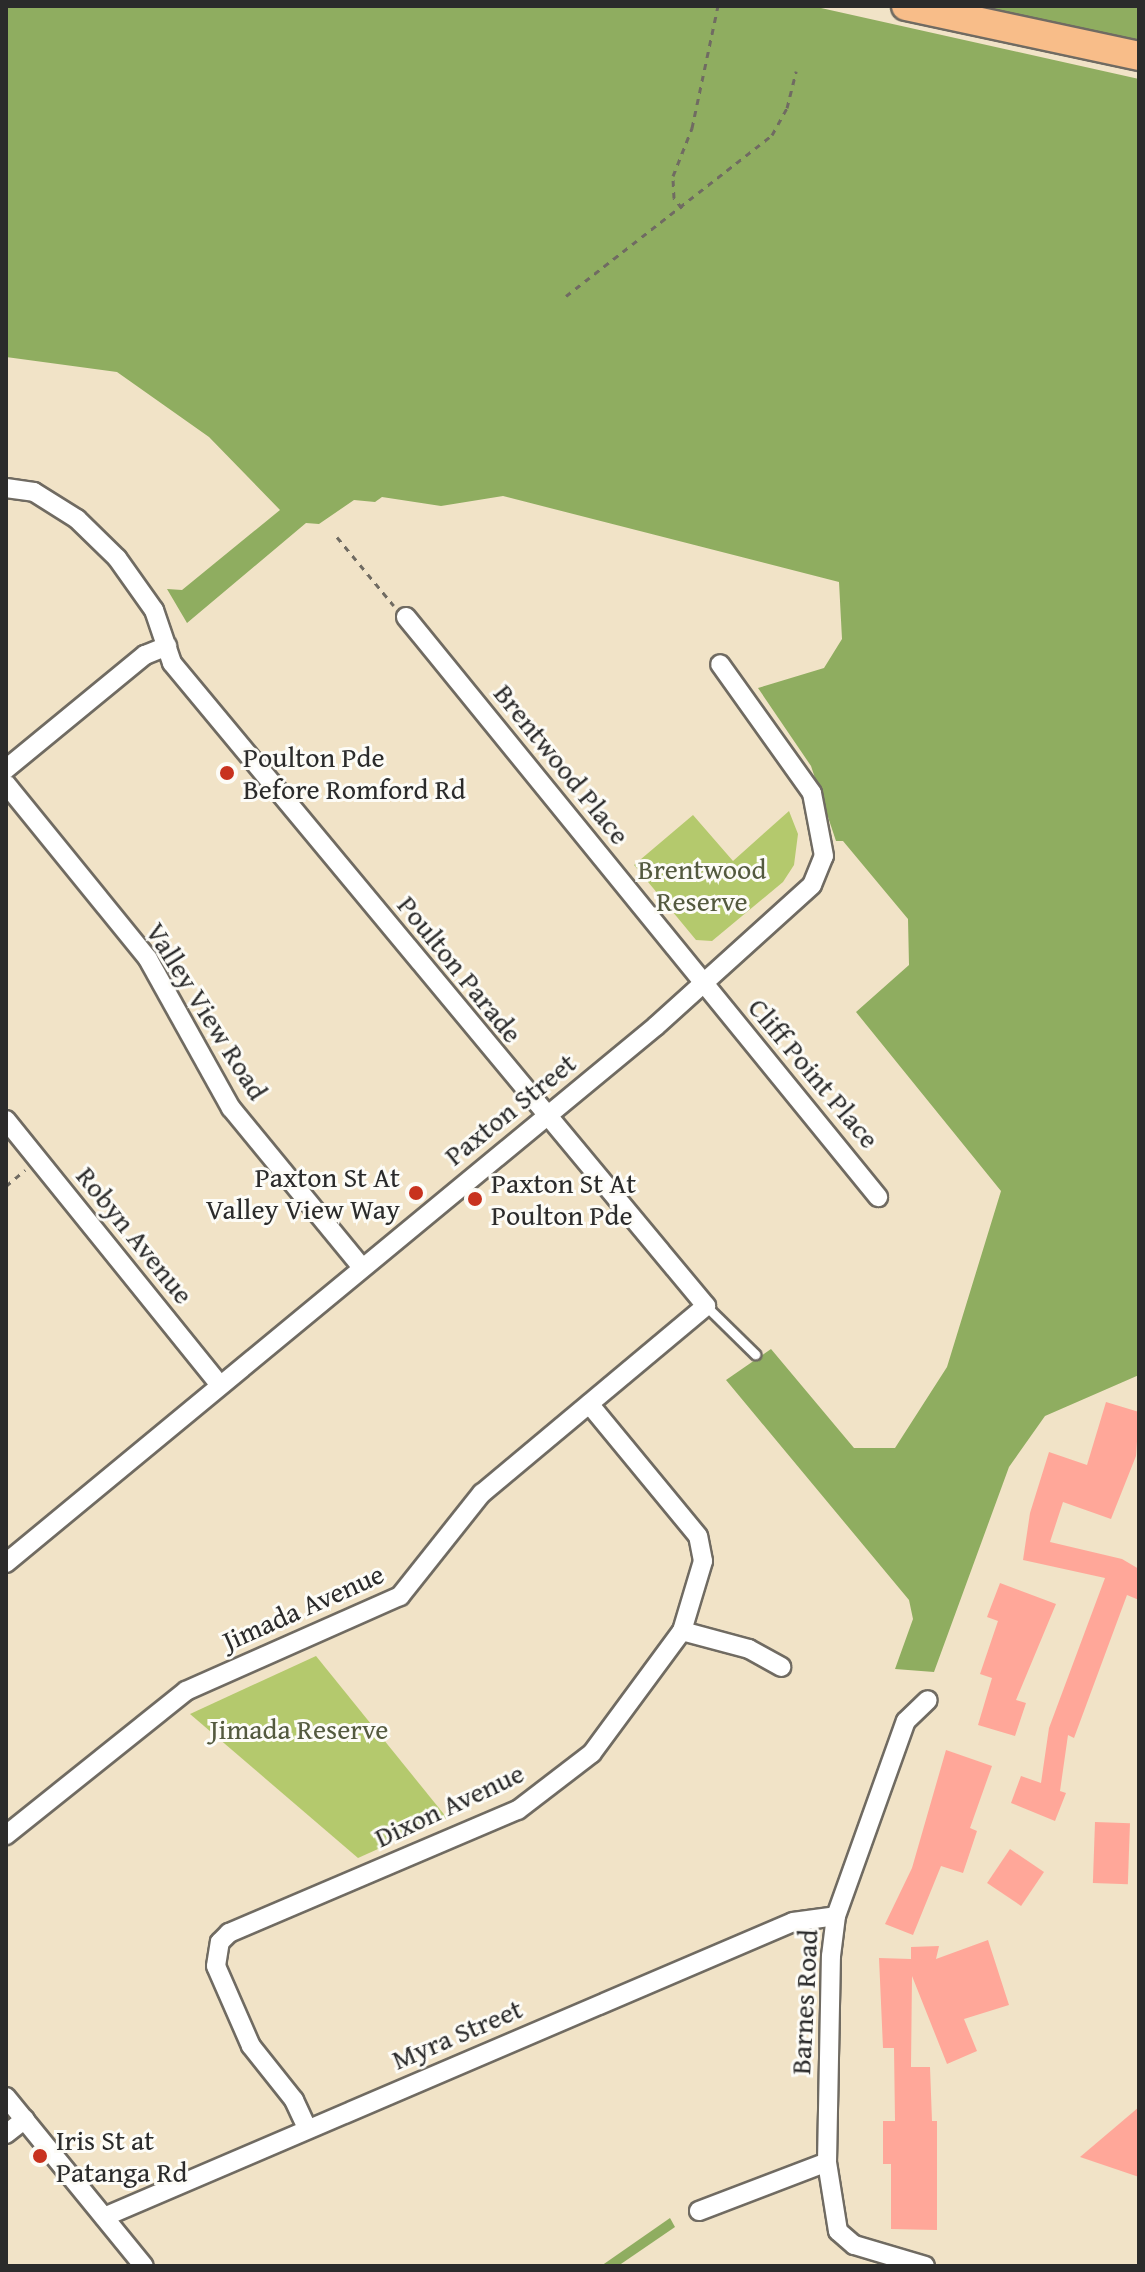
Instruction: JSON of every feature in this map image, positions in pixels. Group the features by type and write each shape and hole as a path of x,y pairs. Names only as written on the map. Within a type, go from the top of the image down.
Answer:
{"main road":[{"path":"906,6 1139,56"}],"street":[{"name":"Poulton Parade","path":"6,488 34,492 77,519 117,558 154,610 172,663 706,1306"},
{"name":"Brentwood Place","path":"406,617 705,985"},
{"path":"6,769 145,655 167,646"},
{"name":"Paxton Street","path":"6,1563 361,1266 705,985 812,885 824,856 812,793 720,664"},
{"name":"Valley View Road","path":"6,784 148,959 231,1108 361,1266"},
{"name":"Cliff Point Place","path":"705,985 878,1197"},
{"name":"Robyn Avenue","path":"6,1120 220,1385"},
{"name":"Jimada Avenue","path":"6,1835 186,1691 400,1596 476,1499 706,1306"},
{"name":"Dixon Avenue","path":"307,2128 294,2100 251,2046 216,1966 220,1942 229,1933 518,1810 576,1769 649,1681 682,1631 703,1561 698,1536 589,1404"},
{"path":"682,1631 749,1649 781,1667"},
{"name":"Barnes Road","path":"925,2266 854,2245 838,2231 827,2162 831,1956 836,1916 906,1721 928,1700"},
{"name":"Myra Street","path":"104,2217 793,1922 836,1916"},
{"path":"6,2097 144,2266"},
{"path":"6,2134 25,2119"},
{"path":"699,2211 827,2162"}],"lane":[{"name":"Poulton Parade","path":"706,1306 755,1354"}],"path":[{"path":"682,208 674,198 673,176 692,128 718,6"},
{"path":"566,296 772,135 787,108 796,71"},
{"path":"337,537 406,617"},
{"path":"6,1186 38,1160"}],"green space":[{"path":"6,6 812,6 1139,79 1139,1375 1045,1416 1009,1467 934,1672 895,1669 913,1619 909,1600 726,1380 771,1349 854,1448 895,1448 947,1367 1001,1191 856,1012 909,965 908,919 843,841 836,841 811,766 758,688 824,668 842,639 839,582 503,496 441,506 382,497 375,502 354,500 319,524 306,523 187,623 167,589 182,590 280,510 209,437 117,372 6,357"},
{"path":"981,6 1139,6 1139,40 1095,35"},
{"name":"Brentwood Reserve","path":"789,811 798,834 794,865 783,882 712,941 696,940 634,865 693,815 733,861"},
{"name":"Jimada Reserve","path":"316,1656 447,1818 358,1858 190,1714"},
{"path":"670,2218 675,2227 618,2266 601,2266"}],"building":[{"path":"1106,1402 1139,1412 1136,1456 1111,1519 1063,1502 1050,1542 1122,1559 1139,1569 1139,1600 1127,1595 1074,1738 1068,1735 1060,1791 1066,1793 1055,1821 1011,1803 1021,1776 1041,1783 1049,1728 1105,1578 1023,1560 1030,1513 1049,1452 1087,1465"},
{"path":"1000,1583 1056,1604 1016,1700 1026,1703 1015,1736 978,1725 992,1678 980,1674 998,1621 987,1617"},
{"path":"946,1750 992,1766 970,1828 977,1831 963,1873 941,1866 913,1935 885,1924 912,1868"},
{"path":"1095,1822 1130,1823 1128,1884 1093,1883"},
{"path":"1010,1849 1044,1872 1021,1906 987,1883"},
{"path":"988,1940 1009,2005 964,2019 977,2051 947,2064 912,1976 911,2067 930,2067 932,2121 937,2121 937,2230 891,2229 891,2164 883,2164 883,2121 895,2121 894,2048 883,2048 879,1958 911,1959 911,1947 939,1946 936,1959"},
{"path":"1139,2107 1139,2177 1080,2157"}],"place":[{"name":"Poulton Pde Before Romford Rd","path":"227,773"},
{"name":"Paxton St At Valley View Way","path":"416,1193"},
{"name":"Paxton St At Poulton Pde","path":"475,1199"},
{"name":"Iris St at Patanga Rd","path":"40,2156"}]}
